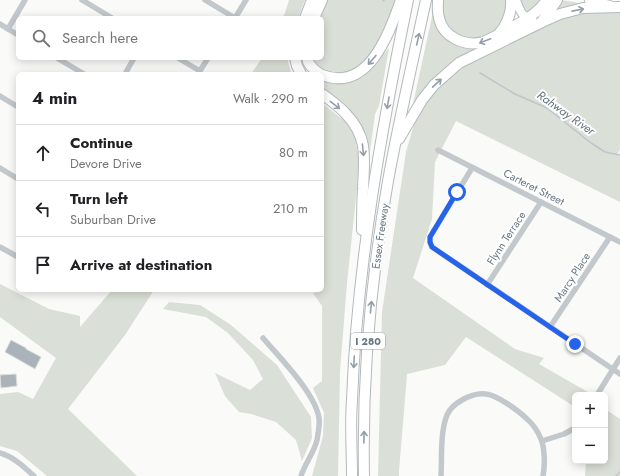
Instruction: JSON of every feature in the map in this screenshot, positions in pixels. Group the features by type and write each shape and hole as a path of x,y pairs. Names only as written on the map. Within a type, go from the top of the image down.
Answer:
{"highway":[{"path":"306,16 312,0"},
{"path":"315,16 322,0"},
{"path":"324,76 332,79 339,79 347,78 360,72 377,54 384,42 391,29 401,0"},
{"name":"Essex Freeway","path":"352,476 351,402 361,282 374,178 408,0"},
{"name":"Essex Freeway","path":"364,476 364,404 369,324 378,245 388,181 426,0"},
{"path":"438,0 437,7 439,20 446,32 455,39 466,43 478,43 499,34 528,18 547,0"},
{"path":"499,34 509,18 511,11 511,0"},
{"path":"542,22 557,0"},
{"path":"395,146 422,100 434,85 459,63 560,14 583,8 620,7"},
{"path":"294,60 300,72"},
{"path":"307,60 316,72"},
{"path":"324,96 345,113 353,122 359,132 364,147 361,282"}],"main road":[{"path":"516,0 524,16 542,22"},
{"path":"589,0 620,7"}],"street":[{"path":"8,29 25,0"},
{"path":"82,0 109,16"},
{"path":"205,0 232,16"},
{"path":"236,16 246,0"},
{"path":"0,24 16,34"},
{"path":"60,60 81,72"},
{"path":"126,72 133,60"},
{"path":"181,60 198,72"},
{"path":"200,72 207,60"},
{"path":"0,96 16,106"},
{"name":"Carteret Street","path":"438,150 620,242"},
{"path":"0,168 16,178"},
{"path":"472,168 434,229 430,237 432,247 620,374"},
{"name":"Flynn Terrace","path":"487,285 541,202"},
{"name":"Marcy Place","path":"550,327 610,237"},
{"path":"0,247 16,256"},
{"path":"263,338 302,385 314,402 319,419 317,439 301,476"},
{"path":"599,392 620,358"},
{"path":"441,476 444,427 448,414 454,405 464,399 478,394 487,394 496,397 528,419 542,441 544,454 543,476"},
{"path":"542,441 564,434 572,430"},
{"path":"0,453 16,461 34,476"}],"shaded area":[{"path":"289,0 305,0 299,16 283,16"},
{"path":"325,0 397,0 386,34 368,61 343,76 328,74 317,67 313,60 324,60 324,16 318,16"},
{"path":"442,0 508,0 504,21 494,33 476,39 463,38 450,30 443,17"},
{"path":"519,0 542,0 528,15 524,11"},
{"path":"561,0 574,2 585,5 556,11"},
{"path":"604,11 620,13 620,149 618,154 620,155 620,202 456,121 435,162 432,219 413,278 515,349 544,358 539,364 588,392 572,392 572,405 466,337 445,365 407,374 399,476 378,476 382,312 406,152 416,118 431,93 452,73 491,51 551,21 578,12"},
{"path":"433,12 439,29 481,48 414,108 413,104"},
{"path":"389,48 379,106 375,114 369,159 360,124 351,114 324,91 324,77 347,81 365,74"},
{"path":"261,60 288,60 291,72 252,72"},
{"path":"324,105 346,122 355,137 359,159 340,371 338,476 312,476 323,436 324,413 313,388 322,381 322,306 313,293 324,292"},
{"path":"0,284 49,309 80,316 80,327 110,292 153,292 125,335 68,409 137,476 47,476 17,451 0,446 0,394 18,392 33,399 56,358 0,317"},
{"path":"169,302 200,305 231,325 277,365 311,417 312,438 302,461 296,440 276,422 251,414 239,412 225,396 215,373 250,390 263,379 253,360 228,333 206,317 163,309"},
{"path":"608,411 620,419 620,476 585,476 586,464 608,464"}],"building":[{"path":"11,340 41,357 35,369 5,352"},
{"path":"16,374 17,386 1,388 0,375"}],"waterway":[{"name":"Rahway River","path":"480,73 515,94 547,108 591,143 605,152 620,155"},
{"name":"Rahway River","path":"616,476 620,472"}],"route":[{"path":"457,192 430,237 432,247 575,344"}]}
